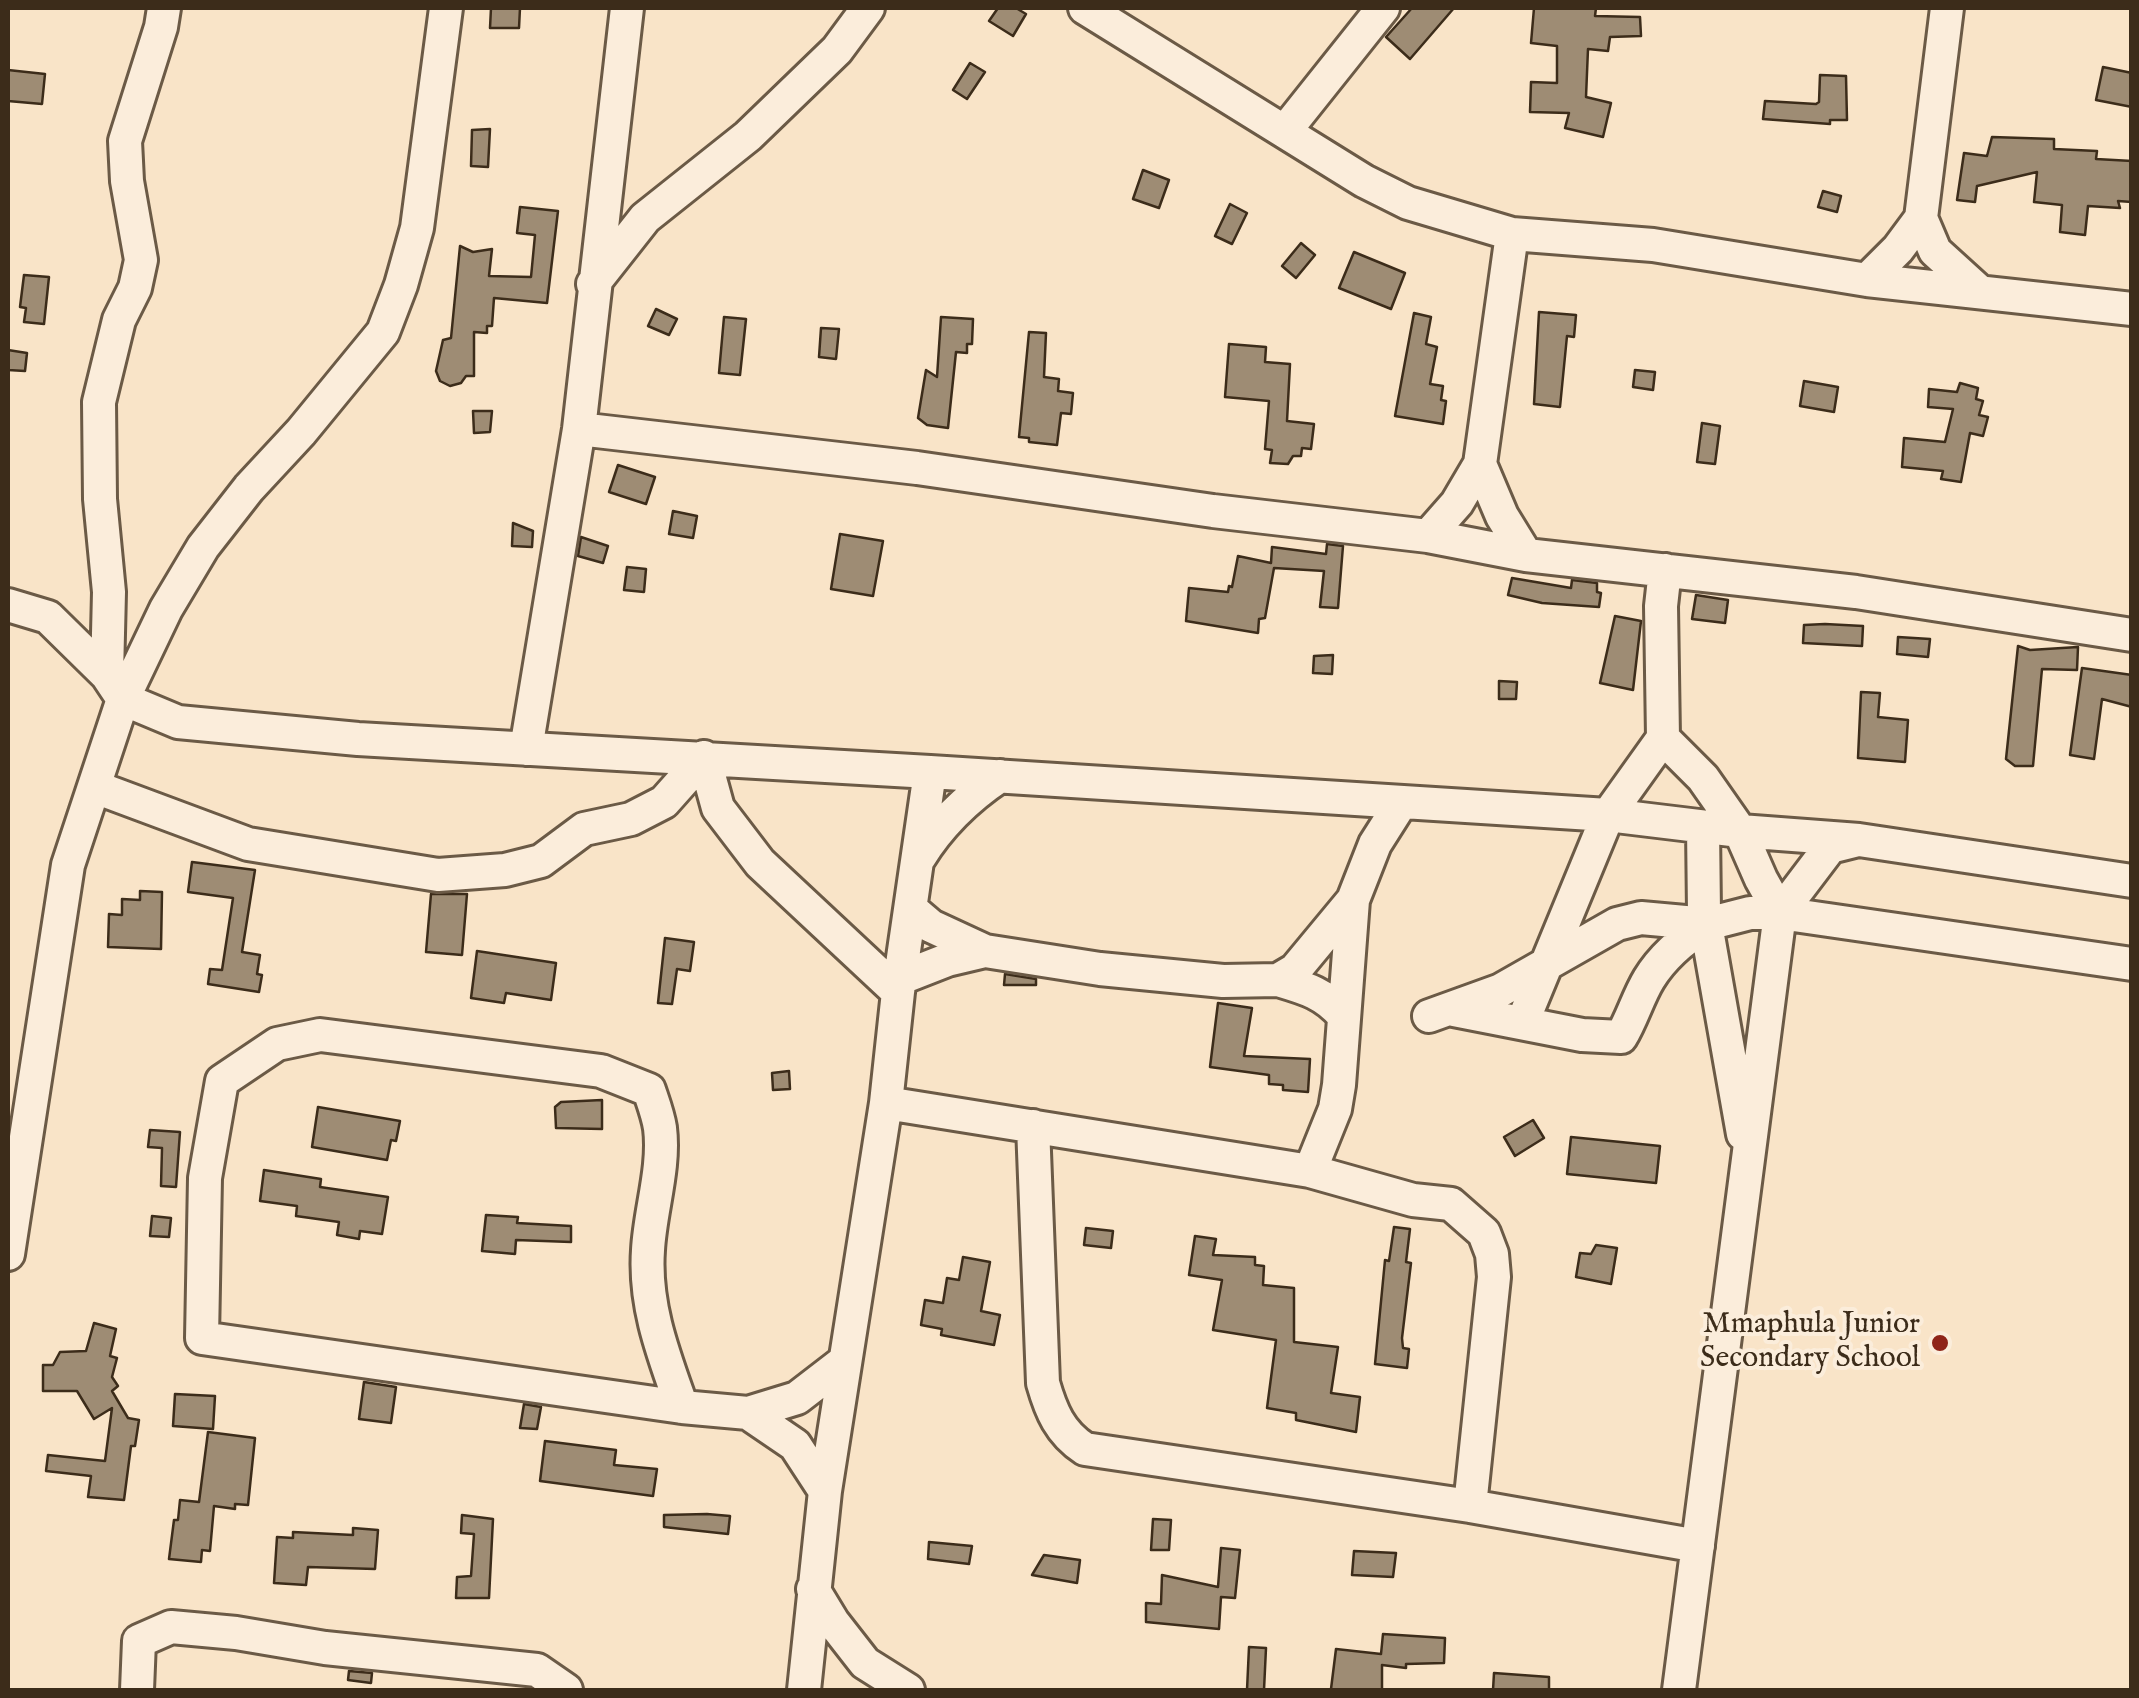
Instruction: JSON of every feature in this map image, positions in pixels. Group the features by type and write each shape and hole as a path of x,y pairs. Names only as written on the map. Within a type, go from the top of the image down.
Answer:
{"street":[{"path":"8,1254 68,864 94,787 115,687 100,499 99,402 115,336 141,260 127,181 125,142 164,8"},
{"path":"115,687 204,548 249,488 302,432 383,332 417,228 446,8"},
{"path":"526,749 578,428 627,8"},
{"path":"593,284 645,218 748,136 836,50 868,8"},
{"path":"1085,8 1364,181 1408,203 1512,234 1653,245 1866,280 2132,309"},
{"path":"1285,131 1382,8"},
{"path":"1947,8 1921,218 1934,251 1980,291"},
{"path":"1866,280 1898,250 1921,218"},
{"path":"1428,536 1457,503 1480,464 1512,234"},
{"path":"578,428 917,468 1213,511 1428,536 1526,556 1856,592 2132,635"},
{"path":"1480,464 1502,516 1526,556"},
{"path":"1523,1021 1608,814 1662,738 1660,606 1665,570"},
{"path":"8,605 48,617 115,687 178,722 252,731 526,749 1608,814 1740,831 1860,840 2132,882"},
{"path":"1662,738 1703,778 1740,831 1760,879 1780,913"},
{"path":"94,787 248,844 438,875 504,870 541,861 584,829 632,819 664,802 704,757"},
{"path":"704,757 718,808 760,864 900,985"},
{"path":"804,1690 824,1491 886,1104 930,772"},
{"path":"918,861 957,810 1000,776"},
{"path":"1310,1171 1335,1109 1353,900 1375,844 1400,803"},
{"path":"1704,827 1704,913 1749,1171"},
{"path":"1679,1690 1780,913 1830,847 1860,840"},
{"path":"1278,980 1295,970 1353,900"},
{"path":"911,909 931,926 985,952 1223,981 1278,980 1313,990 1330,1000 1343,1015"},
{"path":"1707,924 1667,956 1648,982 1621,1037 1582,1035 1523,1021 1440,1012 1501,990 1617,924 1640,918 1707,924 1750,913 1780,913 2132,964"},
{"path":"900,985 947,960 985,952"},
{"path":"682,1408 654,1327 649,1290 647,1252 658,1179 660,1128 649,1090 601,1071 320,1035 277,1044 222,1081 205,1178 202,1338 682,1408 748,1413 797,1398 845,1362"},
{"path":"886,1104 1310,1171 1412,1200 1451,1204 1484,1233 1492,1254 1494,1277 1470,1506"},
{"path":"1033,1126 1043,1383 1066,1437 1086,1449 1470,1506 1698,1546"},
{"path":"748,1413 795,1445 824,1491"},
{"path":"813,1589 871,1677 908,1690"},
{"path":"138,1690 139,1642 170,1627 537,1670 566,1690"}],"building":[{"path":"491,8 520,8 519,28 490,28"},
{"path":"998,8 1016,8 1026,14 1013,36 989,21"},
{"path":"1412,8 1454,8 1410,59 1386,37"},
{"path":"1534,8 1596,8 1595,16 1640,17 1641,36 1610,37 1608,51 1588,49 1586,97 1611,103 1603,137 1565,128 1569,113 1530,112 1531,82 1557,83 1557,46 1531,43"},
{"path":"970,63 985,72 967,99 953,90"},
{"path":"2103,67 2132,73 2132,107 2096,100"},
{"path":"8,70 45,74 42,104 8,101"},
{"path":"1820,75 1846,76 1847,120 1830,120 1830,124 1763,119 1765,101 1819,102"},
{"path":"490,129 488,167 471,166 472,130"},
{"path":"1992,137 2054,139 2054,149 2097,151 2096,159 2132,161 2132,202 2118,201 2120,208 2088,206 2085,235 2060,232 2062,205 2034,202 2037,172 1977,186 1975,202 1957,200 1964,153 1987,156"},
{"path":"1143,170 1169,180 1159,208 1133,199"},
{"path":"1823,191 1841,196 1837,212 1818,207"},
{"path":"1230,204 1247,213 1232,244 1215,236"},
{"path":"520,207 558,211 547,303 494,298 492,326 487,326 487,333 474,332 474,376 466,376 461,383 450,386 440,381 436,371 443,340 451,338 460,246 473,252 492,249 489,276 531,277 535,235 517,233"},
{"path":"1301,243 1315,255 1296,278 1282,266"},
{"path":"1354,252 1405,273 1391,309 1339,288"},
{"path":"24,275 49,277 44,324 24,322 26,308 20,307"},
{"path":"656,309 677,319 669,335 648,326"},
{"path":"1539,312 1576,315 1574,337 1567,336 1560,407 1534,404"},
{"path":"1414,313 1431,317 1426,344 1437,347 1430,384 1443,386 1443,424 1395,416"},
{"path":"724,317 746,319 740,375 719,373"},
{"path":"941,317 973,319 972,344 967,344 967,353 956,352 948,428 927,425 918,418 926,370 937,377"},
{"path":"821,328 839,329 836,359 819,357"},
{"path":"1029,332 1046,333 1044,377 1059,379 1058,391 1073,393 1071,414 1061,413 1057,445 1019,437"},
{"path":"1229,344 1266,347 1265,362 1290,364 1287,421 1314,424 1311,449 1302,448 1301,456 1293,456 1288,464 1270,463 1272,450 1265,449 1269,401 1225,397"},
{"path":"8,350 27,353 25,371 8,370"},
{"path":"1635,370 1655,372 1653,390 1633,387"},
{"path":"1804,381 1838,387 1834,412 1800,406"},
{"path":"1960,383 1978,388 1976,399 1983,401 1979,415 1988,417 1983,436 1970,433 1961,482 1941,479 1943,471 1902,467 1904,438 1945,442 1953,409 1928,407 1929,389 1957,392"},
{"path":"473,411 492,411 490,432 474,433"},
{"path":"1702,423 1720,426 1715,464 1697,462"},
{"path":"618,465 655,477 646,504 609,492"},
{"path":"673,511 697,516 693,538 669,534"},
{"path":"513,523 533,531 532,547 512,546"},
{"path":"840,534 883,541 873,596 831,589"},
{"path":"581,537 608,546 603,563 578,556"},
{"path":"1327,544 1343,546 1338,608 1320,607 1324,571 1274,568 1265,618 1259,619 1258,633 1186,621 1189,588 1228,592 1238,556 1271,563 1272,547 1326,554"},
{"path":"627,567 646,569 644,592 624,590"},
{"path":"1512,578 1571,588 1572,580 1597,583 1597,592 1601,593 1599,607 1542,603 1508,595"},
{"path":"1696,595 1728,600 1725,623 1692,619"},
{"path":"1615,616 1641,621 1633,690 1600,683"},
{"path":"1804,625 1863,626 1862,646 1803,643"},
{"path":"1898,637 1930,639 1928,657 1897,654"},
{"path":"2018,646 2030,650 2078,647 2077,670 2042,669 2033,766 2015,766 2006,759"},
{"path":"1333,655 1332,674 1313,673 1314,656"},
{"path":"2082,668 2132,675 2132,707 2102,699 2094,759 2070,755"},
{"path":"1499,681 1517,682 1516,699 1499,699"},
{"path":"1861,692 1880,693 1878,717 1908,720 1905,762 1858,758"},
{"path":"192,862 255,870 242,952 260,955 259,992 208,984 210,969 222,970 233,898 188,892"},
{"path":"140,891 162,892 161,949 108,947 109,914 122,915 122,899 140,900"},
{"path":"431,894 467,894 462,955 426,952"},
{"path":"665,938 694,942 690,971 677,969 672,1004 658,1003"},
{"path":"477,951 556,963 551,1000 506,993 504,1003 471,998"},
{"path":"1005,974 1036,979 1036,985 1004,985"},
{"path":"1218,1003 1252,1008 1244,1056 1310,1059 1308,1092 1283,1090 1283,1085 1269,1084 1269,1075 1210,1067"},
{"path":"789,1071 790,1089 773,1090 772,1073"},
{"path":"602,1100 602,1129 556,1128 555,1107 561,1102"},
{"path":"318,1107 400,1121 387,1160 312,1147"},
{"path":"1533,1120 1544,1138 1515,1156 1504,1137"},
{"path":"150,1130 180,1132 176,1187 161,1186 162,1148 148,1147"},
{"path":"1571,1137 1660,1146 1656,1183 1567,1174"},
{"path":"264,1170 321,1179 320,1187 388,1197 382,1234 360,1231 359,1239 337,1235 339,1222 296,1216 297,1206 260,1201"},
{"path":"486,1215 518,1217 517,1223 571,1226 571,1242 516,1240 515,1254 482,1251"},
{"path":"152,1216 171,1218 169,1237 150,1236"},
{"path":"1394,1227 1410,1229 1406,1262 1411,1263 1402,1338 1403,1348 1409,1349 1407,1368 1375,1364 1385,1260 1389,1261"},
{"path":"1086,1228 1113,1231 1111,1248 1084,1245"},
{"path":"1195,1236 1216,1239 1213,1255 1255,1257 1255,1265 1264,1266 1263,1285 1294,1288 1294,1342 1338,1347 1331,1393 1360,1397 1356,1432 1296,1420 1296,1413 1267,1408 1276,1340 1213,1330 1222,1280 1189,1275"},
{"path":"1596,1245 1617,1248 1611,1284 1576,1277 1580,1253 1591,1254"},
{"path":"963,1257 990,1262 981,1311 1000,1315 994,1345 941,1335 942,1329 921,1325 925,1300 943,1303 947,1278 959,1280"},
{"path":"94,1323 116,1329 110,1356 117,1358 112,1377 118,1386 112,1391 128,1418 139,1420 135,1446 131,1446 124,1500 88,1497 91,1476 46,1471 48,1455 105,1461 112,1408 94,1419 77,1391 43,1391 43,1365 53,1365 60,1352 86,1351"},
{"path":"364,1382 396,1387 391,1423 359,1419"},
{"path":"175,1394 215,1396 213,1429 173,1426"},
{"path":"524,1404 541,1407 537,1429 520,1428"},
{"path":"208,1432 255,1438 248,1505 235,1504 235,1509 214,1506 210,1551 202,1550 201,1562 169,1559 180,1500 199,1502"},
{"path":"545,1441 616,1450 614,1465 657,1469 653,1496 540,1481"},
{"path":"462,1515 493,1519 489,1598 456,1598 457,1577 471,1576 474,1534 461,1533"},
{"path":"664,1515 730,1516 728,1534 664,1527"},
{"path":"1153,1519 1171,1520 1169,1550 1151,1550"},
{"path":"353,1528 378,1530 375,1569 308,1567 306,1585 274,1583 277,1537 293,1538 293,1532 353,1535"},
{"path":"929,1542 972,1546 969,1564 928,1559"},
{"path":"1221,1548 1240,1550 1235,1598 1221,1597 1219,1629 1146,1622 1146,1603 1161,1604 1162,1575 1218,1587"},
{"path":"1354,1551 1396,1553 1393,1577 1352,1575"},
{"path":"1044,1555 1080,1560 1077,1583 1032,1575"},
{"path":"1383,1634 1445,1638 1444,1663 1406,1664 1406,1668 1382,1665 1382,1690 1331,1689 1336,1649 1381,1654"},
{"path":"1249,1647 1266,1648 1264,1690 1247,1690"},
{"path":"349,1671 372,1673 371,1683 348,1680"},
{"path":"1494,1673 1549,1677 1549,1690 1493,1690"}],"place":[{"name":"Mmaphula Junior Secondary School","path":"1940,1343"}]}
